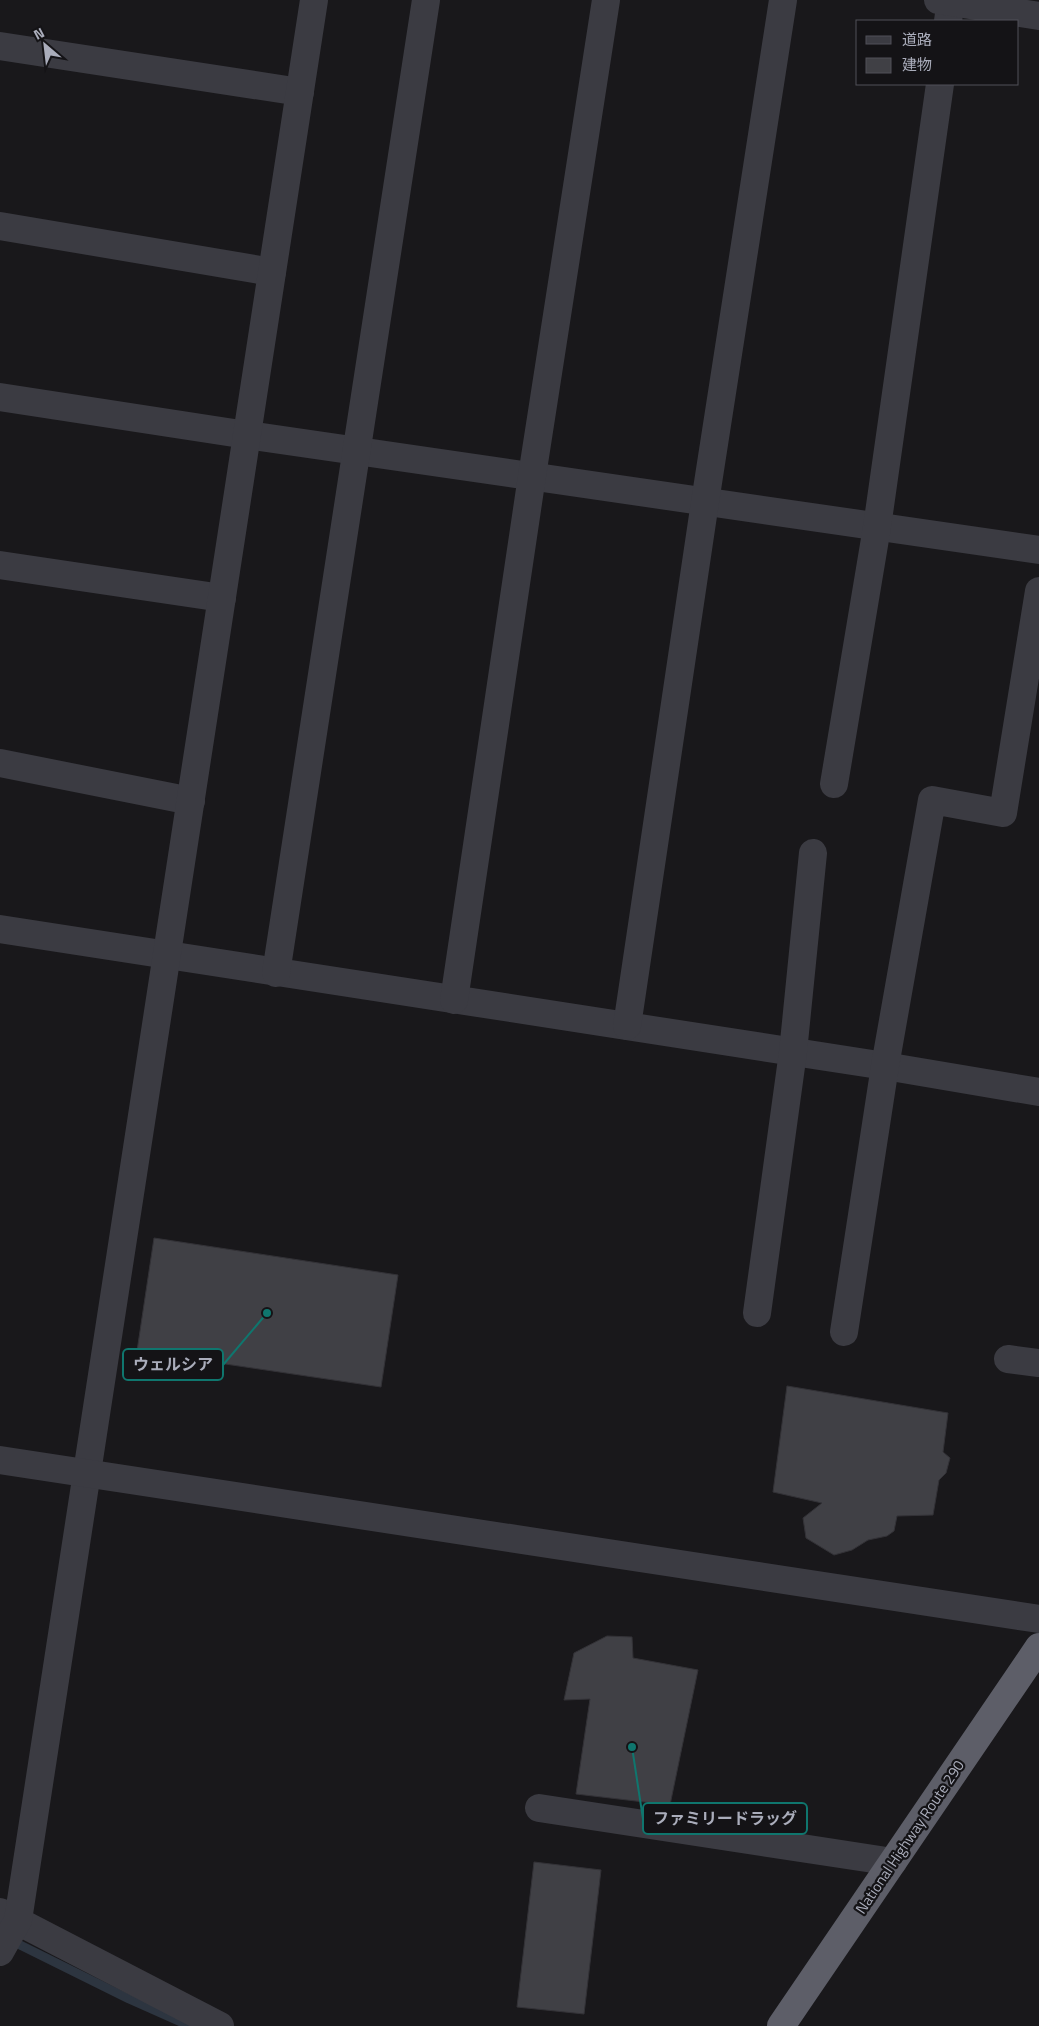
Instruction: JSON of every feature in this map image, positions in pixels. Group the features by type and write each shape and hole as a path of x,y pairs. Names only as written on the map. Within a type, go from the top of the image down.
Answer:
{"highway":[{"name":"National Highway Route 290","path":"781,2026 1039,1647"}],"street":[{"path":"0,1952 9,1916 87,1473 314,0"},
{"path":"276,973 426,0"},
{"path":"454,1000 532,476 606,0"},
{"path":"628,1026 705,502 782,0"},
{"path":"947,6 1039,16"},
{"path":"0,46 300,92"},
{"path":"834,784 877,527 940,85"},
{"path":"0,226 272,272"},
{"path":"0,397 247,435 1039,550"},
{"path":"0,566 222,598"},
{"path":"844,1332 885,1066 932,800 1003,813 1039,591"},
{"path":"0,763 191,801"},
{"path":"757,1313 793,1052 813,853"},
{"path":"0,929 885,1066 1039,1092"},
{"path":"1008,1359 1039,1362"},
{"path":"0,1460 1039,1619"},
{"path":"540,1808 893,1862"},
{"path":"9,1916 220,2026"}],"building":[{"path":"154,1238 398,1275 381,1387 137,1351"},
{"path":"787,1386 948,1413 943,1452 950,1458 946,1473 939,1480 933,1515 897,1516 894,1531 887,1536 868,1540 852,1550 834,1555 806,1538 803,1518 822,1503 773,1492"},
{"path":"607,1636 632,1637 633,1658 698,1670 670,1805 576,1794 590,1699 564,1700 574,1653"},
{"path":"534,1862 601,1870 584,2014 517,2007"}],"waterway":[{"path":"10,1940 129,1999 190,2026"}],"place":[{"name":"ウェルシア","path":"267,1313"},
{"name":"ファミリードラッグ","path":"632,1747"}]}
